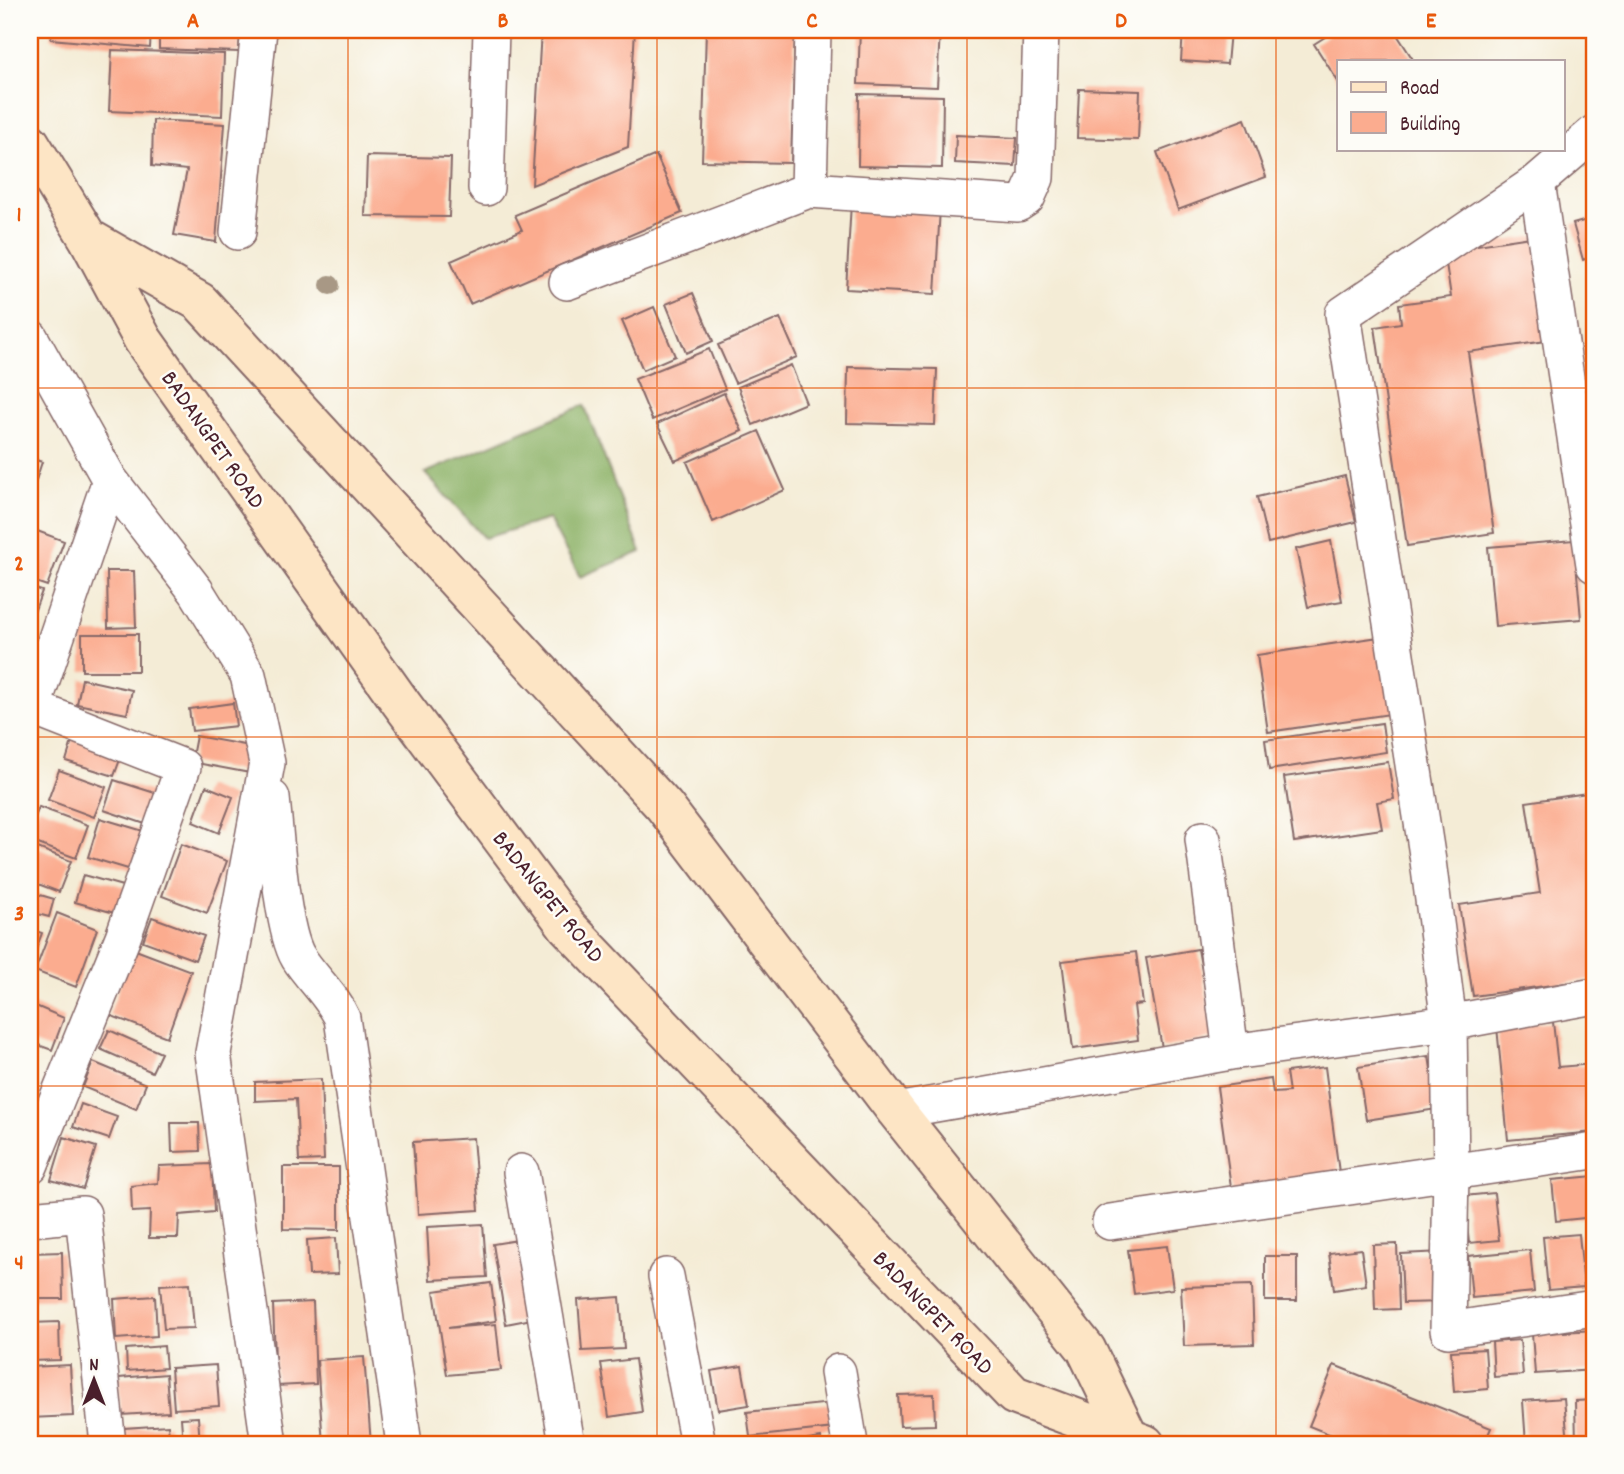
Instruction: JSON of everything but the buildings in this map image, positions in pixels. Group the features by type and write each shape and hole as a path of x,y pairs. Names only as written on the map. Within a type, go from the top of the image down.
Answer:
{"main road":[{"name":"BADANGPET ROAD","path":"30,144 88,238 143,340 401,703 567,926 1014,1395 1137,1441"},
{"name":"BADANGPET ROAD","path":"88,238 200,302 664,806 896,1111 1086,1349 1137,1441"}],"street":[{"path":"238,232 259,30"},
{"path":"486,188 491,30"},
{"path":"809,190 813,30"},
{"path":"567,282 809,190 1018,204 1027,198 1036,178 1041,30"},
{"path":"1594,133 1537,182 1343,314 1428,861 1449,1023 1451,1172 1448,1330 1594,1308"},
{"path":"1537,182 1594,565"},
{"path":"30,337 110,481 196,591 248,675 267,763 288,932 298,956 334,1001 342,1018 404,1444"},
{"path":"30,1166 123,937 183,767 31,712 110,481"},
{"path":"267,763 213,1053 269,1444"},
{"path":"1203,839 1231,1052"},
{"path":"896,1111 1231,1052 1449,1023 1594,996"},
{"path":"1110,1222 1594,1152"},
{"path":"521,1172 567,1444"},
{"path":"30,1219 83,1213 108,1444"},
{"path":"666,1276 698,1444"},
{"path":"838,1372 850,1444"}],"green space":[{"path":"584,405 641,552 580,577 549,519 484,538 425,473"}]}
